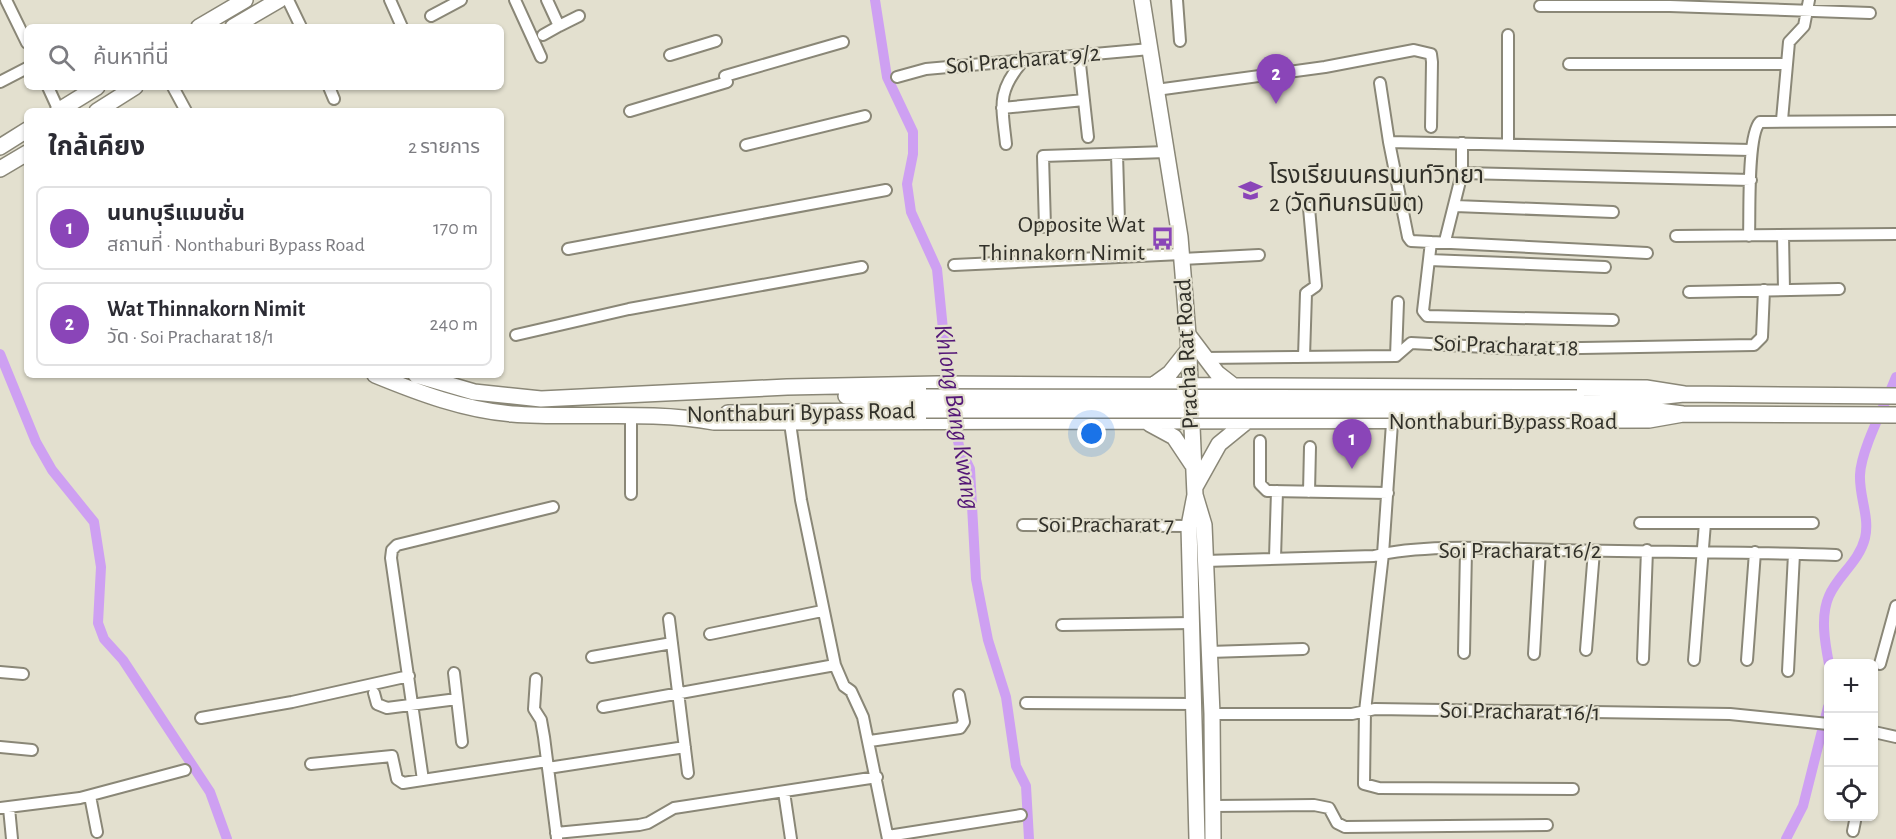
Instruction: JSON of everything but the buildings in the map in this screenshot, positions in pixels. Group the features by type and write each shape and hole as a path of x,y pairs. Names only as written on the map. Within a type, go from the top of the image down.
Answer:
{"main road":[{"path":"204,24 245,0"},
{"path":"238,24 279,0"},
{"name":"Pracha Rat Road","path":"1142,0 1182,257 1189,342 1193,467 1195,491 1202,513 1205,561 1212,714 1213,839"},
{"path":"63,108 92,90"},
{"path":"97,90 103,108"},
{"path":"104,108 131,90"},
{"path":"80,97 86,108"},
{"path":"0,147 24,132"},
{"path":"0,169 24,155"},
{"path":"1152,386 1170,373 1189,342 1217,373 1234,387"},
{"name":"Nonthaburi Bypass Road","path":"382,378 422,394 478,409 544,415 675,415 926,403"},
{"name":"Nonthaburi Bypass Road","path":"426,378 474,392 510,398 541,399 938,384 1264,388 1646,388 1684,394"},
{"path":"1127,386 1141,393 1145,405 1142,417 1131,422"},
{"path":"1264,388 1254,394 1251,408 1256,418 1267,423"},
{"name":"Nonthaburi Bypass Road","path":"696,392 926,403 1577,404 1683,414 1896,414"},
{"name":"Nonthaburi Bypass Road","path":"1577,404 1684,394 1896,396"},
{"name":"Nonthaburi Bypass Road","path":"675,415 714,422 790,423 966,421 1392,423 1649,420 1683,414"},
{"path":"1195,491 1219,444 1246,422"},
{"path":"1147,423 1174,437 1185,450 1193,467"},
{"name":"Pracha Rat Road","path":"1195,491 1190,526 1197,839"}],"street":[{"path":"6,0 24,37"},
{"path":"288,0 300,24"},
{"path":"390,0 401,24"},
{"path":"431,15 460,0"},
{"path":"515,0 541,57"},
{"path":"548,0 559,26"},
{"path":"1177,0 1180,41"},
{"path":"1540,6 1809,6 1870,13"},
{"path":"1782,120 1789,42 1804,27 1809,6"},
{"path":"543,35 579,16"},
{"path":"1508,35 1508,144"},
{"path":"669,55 716,41"},
{"path":"630,111 843,42"},
{"name":"Soi Pracharat 9/2","path":"897,77 926,69 1150,49"},
{"path":"1156,90 1314,68 1414,50 1425,51 1431,54 1432,62 1431,127"},
{"path":"1079,55 1088,137"},
{"path":"1006,144 1002,92 1011,74 1023,61"},
{"path":"1569,64 1787,64"},
{"path":"0,82 24,70"},
{"path":"1380,82 1389,142 1408,237 1414,242 1647,252"},
{"path":"49,90 57,108"},
{"path":"175,90 184,108"},
{"path":"330,90 334,99"},
{"path":"1002,108 1084,100"},
{"path":"746,145 866,116"},
{"path":"1749,236 1751,150 1757,125 1760,122 1782,120 1896,121"},
{"path":"1389,142 1751,150"},
{"path":"1445,242 1462,172 1462,143"},
{"path":"1045,227 1043,156 1167,152"},
{"path":"1117,154 1119,222"},
{"path":"1462,172 1751,180"},
{"path":"568,249 886,190"},
{"path":"1455,206 1613,212"},
{"path":"1304,357 1306,293 1316,286 1309,208"},
{"path":"1676,236 1896,234"},
{"path":"1783,235 1784,290"},
{"path":"1431,242 1423,311 1428,316 1613,320"},
{"path":"954,265 1259,255"},
{"path":"1429,260 1605,267"},
{"path":"516,335 629,309 862,267"},
{"path":"1689,292 1839,289"},
{"name":"Soi Pracharat 18","path":"1204,358 1396,356 1411,343 1522,349 1754,345 1762,337 1764,290"},
{"path":"1396,356 1398,302"},
{"path":"631,416 631,494"},
{"path":"790,423 822,611 843,686 851,691 856,700 870,741 888,837 1021,815"},
{"path":"1392,423 1383,554 1365,711 1362,775 1364,784 1370,787 1573,789"},
{"path":"1260,441 1260,484 1267,490 1388,493"},
{"path":"1309,492 1310,447"},
{"path":"1275,558 1277,491"},
{"path":"423,780 392,550 398,545 553,507"},
{"path":"1640,523 1813,523"},
{"path":"1694,660 1705,523"},
{"name":"Soi Pracharat 7","path":"1023,525 1190,526"},
{"path":"1464,653 1466,550"},
{"name":"Soi Pracharat 16/2","path":"1205,561 1374,556 1394,551 1466,550 1702,550 1836,555"},
{"path":"1534,654 1540,550"},
{"path":"1643,659 1647,550"},
{"path":"1586,650 1594,551"},
{"path":"1747,660 1755,552"},
{"path":"1788,671 1794,554"},
{"path":"1880,664 1896,606"},
{"path":"710,634 822,611"},
{"path":"669,619 680,693 688,773"},
{"path":"1062,625 1192,623"},
{"path":"592,657 672,643"},
{"path":"1209,652 1303,649"},
{"path":"603,707 835,664"},
{"path":"0,672 23,674"},
{"path":"453,673 462,742"},
{"path":"201,718 292,702 409,676"},
{"path":"536,679 533,703 541,720 556,836 648,823 674,808 877,777"},
{"path":"374,693 377,704 381,707 457,699"},
{"path":"870,741 960,728 964,722 959,695"},
{"path":"1026,704 1195,704"},
{"name":"Soi Pracharat 16/1","path":"1212,714 1352,714 1365,711 1730,714 1823,723"},
{"path":"1878,734 1896,736"},
{"path":"0,747 32,750"},
{"path":"311,764 392,756 400,782 685,747"},
{"path":"12,839 5,808 90,796 185,770"},
{"path":"784,792 791,839"},
{"path":"90,796 97,832"},
{"path":"1213,806 1314,805 1329,808 1337,823 1345,827 1547,825"},
{"path":"1853,831 1855,821"}],"waterway":[{"name":"Khlong Bang Kwang","path":"875,0 887,77 913,132 913,154 907,184 911,212 937,269 949,390"},
{"path":"0,354 36,442 52,470 94,522 101,567 98,623 104,639 123,660 210,792 227,839"},
{"path":"1828,659 1824,630 1826,604 1833,588 1858,554 1865,538 1866,522 1860,483 1861,464 1869,439 1896,377"},
{"name":"Khlong Bang Kwang","path":"953,415 959,446 970,469 976,579 988,640 1006,697 1016,766 1026,786 1029,839"},
{"path":"1786,839 1803,806 1826,713"}],"place":[{"name":"Wat Thinnakorn Nimit","path":"1276,104"},
{"name":"โรงเรียนนครนนท์วิทยา 2 (วัดทินกรนิมิต)","path":"1251,190"},
{"name":"Opposite Wat Thinnakorn Nimit","path":"1163,239"},
{"name":"นนทบุรีแมนชั่น","path":"1352,469"}]}
